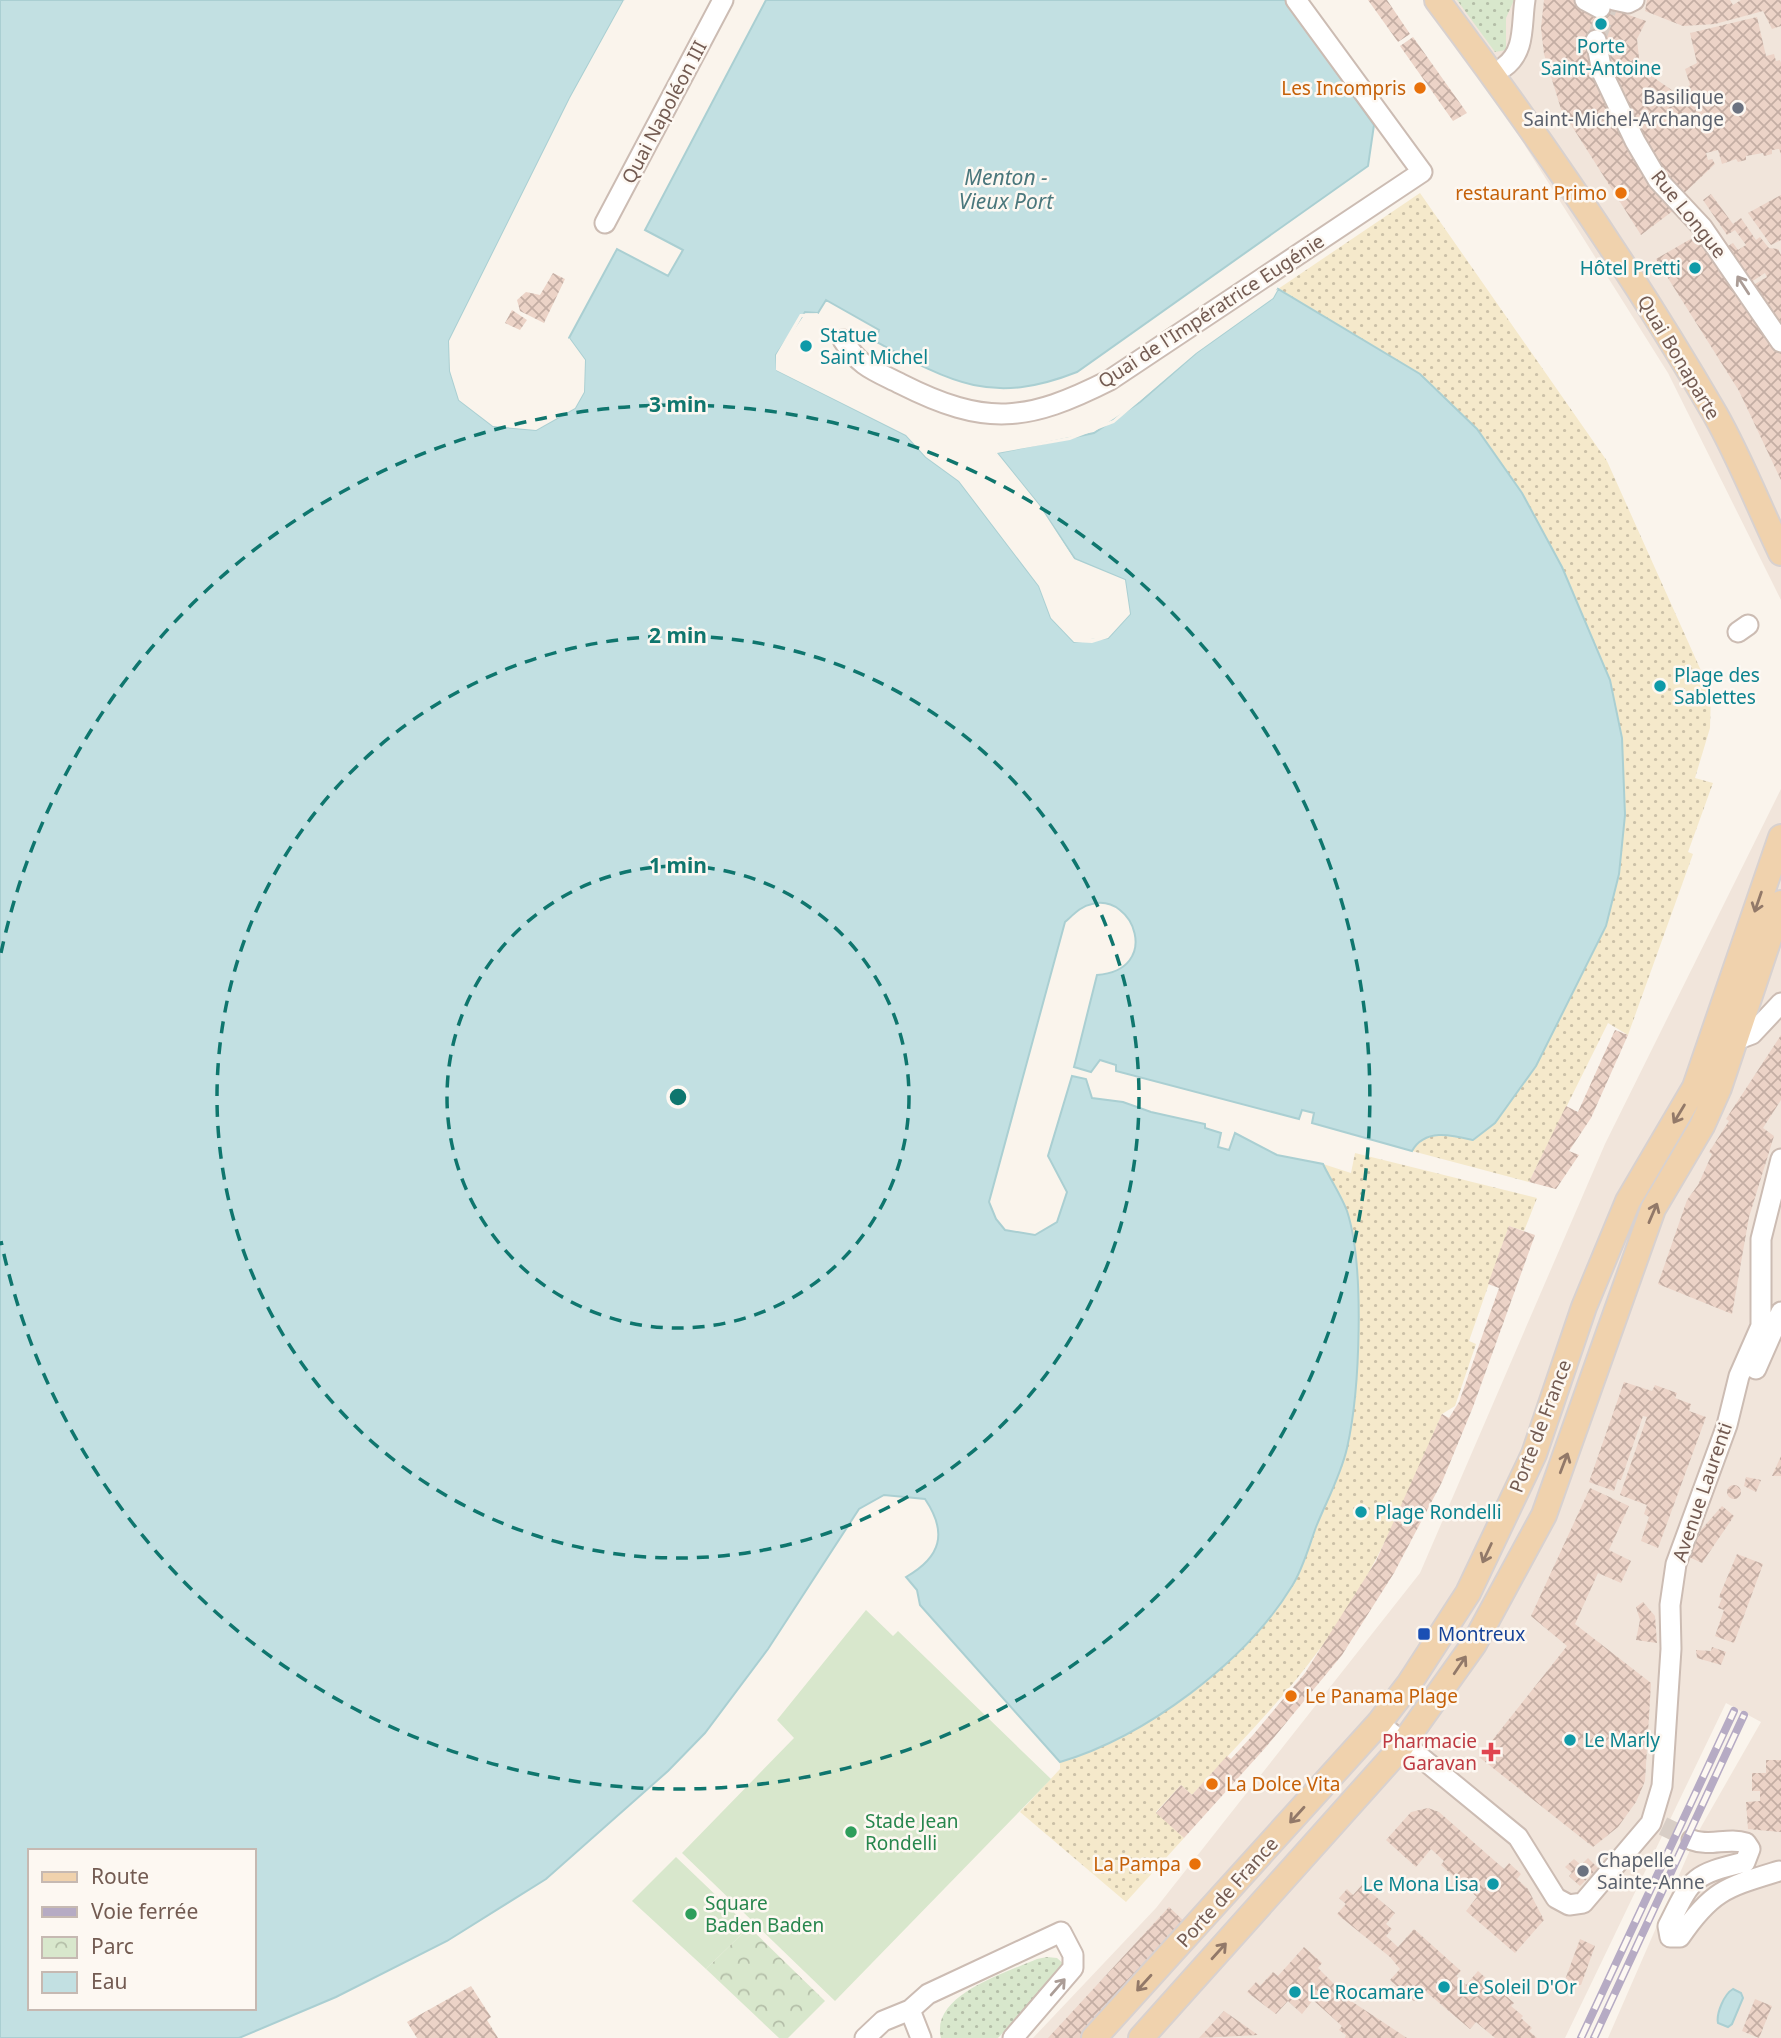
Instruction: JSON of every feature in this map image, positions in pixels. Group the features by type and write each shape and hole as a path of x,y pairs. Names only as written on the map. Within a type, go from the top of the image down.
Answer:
{"main road":[{"name":"Quai Bonaparte","path":"1437,0 1553,156 1609,242 1716,416 1781,553"},
{"name":"Porte de France","path":"1094,2038 1379,1723 1409,1684 1468,1593 1534,1454 1588,1297 1628,1201 1695,1087 1781,838"},
{"name":"Porte de France","path":"1141,2038 1405,1741 1474,1644 1544,1514 1566,1460 1653,1209 1702,1126 1736,1041 1781,903"}],"street":[{"name":"Quai Napoléon III","path":"605,223 723,0"},
{"name":"Quai de l'Impératrice Eugénie","path":"843,340 856,361 939,404 975,413 1017,414 1062,404 1110,380 1422,172 1296,0"},
{"path":"1504,67 1515,59 1520,48 1525,0"},
{"path":"1586,0 1600,8 1607,2 1628,3 1634,0"},
{"name":"Rue Longue","path":"1596,40 1602,72 1635,141 1658,180 1716,246 1781,342"},
{"path":"1736,1041 1752,1034 1781,1003 1751,993"},
{"name":"Avenue Laurenti","path":"1379,1723 1405,1741 1518,1837 1556,1898 1569,1905 1583,1903 1657,1825 1662,1786 1671,1649 1670,1605 1675,1564 1740,1376 1761,1326 1761,1239 1781,1159"},
{"path":"1732,1403 1748,1386 1781,1312"},
{"path":"1692,1840 1708,1843 1736,1840 1746,1843 1750,1849 1745,1862 1708,1871 1690,1882 1668,1926 1670,1937 1681,1937 1699,1910 1724,1888 1779,1871"},
{"path":"865,2038 883,2021 910,2010 928,1994 1061,1932 1073,1955 1073,1968 1013,2038"},
{"path":"910,2010 921,2038"}],"shaded area":[{"path":"1426,0 1781,0 1781,600 1668,373 1514,128"},
{"path":"1781,789 1781,2038 1608,2038 1697,1834 1761,1722 1726,1703 1565,2038 1033,2038 1156,1908 1420,1573 1605,1144"}],"green space":[{"path":"1457,0 1514,0 1506,18 1506,50 1495,52"},
{"name":"Stade Jean Rondelli","path":"866,1610 893,1636 898,1631 1051,1779 835,2001 682,1853 794,1738 777,1720"},
{"name":"Square Baden Baden","path":"676,1857 749,1927 706,1969 632,1901"},
{"name":"Square Baden Baden","path":"749,1927 825,2001 788,2038 779,2038 706,1969"},
{"path":"1047,1957 1057,1958 1066,1966 998,2038 941,2038 941,2023 947,2009 958,1998 990,1979"}],"sand":[{"name":"Plage des Sablettes","path":"1420,193 1607,461 1711,693 1710,728 1695,778 1713,783 1688,852 1693,854 1628,1035 1608,1023 1529,1182 1412,1151 1417,1144 1431,1136 1448,1135 1473,1140 1606,926 1619,874 1625,814 1610,680 1562,567 1522,494 1477,429 1278,289"},
{"name":"Plage Rondelli","path":"1355,1153 1537,1198 1524,1231 1509,1226 1469,1341 1476,1344 1455,1406 1442,1414 1389,1534 1358,1591 1307,1666 1259,1722 1192,1795 1181,1785 1156,1812 1184,1838 1126,1902 1020,1812 1060,1769 1060,1762 1124,1735 1183,1696 1358,1363 1356,1261 1347,1211 1323,1164 1351,1173"}],"water":[{"name":"Menton - Vieux Port","path":"0,0 624,0 570,98 449,341 450,371 459,400 493,426 536,430 575,408 584,392 585,360 569,338 617,249 668,276 683,250 645,230 766,0 1285,0 1374,125 1368,166 1077,372 1020,387 972,385 926,368 875,341 879,330 826,300 818,313 805,312 776,355 777,370 906,435 926,457 959,481 1039,586 1051,618 1074,642 1108,638 1130,614 1125,580 1075,559 1039,505 997,453 1094,433 1140,402 1196,353 1273,298 1278,289 1420,374 1477,429 1522,493 1562,567 1610,680 1622,738 1625,815 1619,874 1606,926 1536,1066 1495,1123 1473,1140 1448,1135 1431,1136 1417,1144 1412,1151 1312,1123 1314,1113 1302,1110 1299,1119 1116,1071 1116,1065 1100,1060 1091,1072 1074,1067 1097,975 1117,970 1130,960 1135,947 1135,934 1129,920 1120,910 1107,904 1092,904 1065,922 989,1202 996,1219 1005,1230 1035,1235 1057,1222 1067,1192 1048,1156 1072,1076 1086,1079 1092,1098 1123,1102 1151,1112 1205,1124 1205,1128 1221,1133 1218,1147 1229,1150 1235,1133 1277,1155 1323,1164 1342,1199 1353,1235 1359,1329 1355,1395 1347,1448 1303,1565 1272,1614 1248,1642 1191,1693 1126,1735 1060,1762 920,1605 917,1590 906,1577 927,1561 937,1543 937,1523 925,1499 884,1495 859,1509 768,1649 705,1733 668,1771 546,1879 447,1941 336,1997 239,2038 0,2038"},
{"path":"1733,1989 1741,1993 1743,1998 1732,2024 1728,2027 1718,2023 1718,2015 1721,2004"}],"pier":[{"path":"624,0 627,1 573,100 452,342 454,371 462,398 495,423 535,427 572,405 581,391 583,372 581,361 567,341 569,338 585,360 584,392 575,408 536,430 493,426 459,400 450,371 449,341 570,98"},
{"path":"1278,289 1273,298 1196,353 1114,423 1070,440 997,453 1039,505 1074,559 1125,580 1130,614 1108,638 1092,643 1074,642 1051,618 1039,586 959,481 926,457 906,435 776,370 776,355 800,314 818,313 816,317 802,317 780,356 780,367 908,432 928,454 961,478 1042,584 1054,616 1075,638 1091,639 1107,635 1126,613 1122,582 1072,561 994,451 1069,437 1113,420 1194,350"}],"building":[{"path":"1368,0 1387,0 1410,34 1398,42"},
{"path":"1544,0 1585,0 1646,21 1637,39 1640,68 1676,93 1690,85 1685,69 1697,63 1690,33 1757,17 1766,56 1774,54 1776,61 1780,60 1781,63 1781,154 1779,149 1772,150 1772,154 1746,156 1746,160 1738,162 1736,159 1722,164 1718,150 1706,153 1708,160 1712,159 1715,164 1680,197 1665,181 1587,38 1678,207 1641,235 1561,109 1544,54 1541,28"},
{"path":"1647,0 1730,0 1733,5 1741,0 1781,0 1781,26 1772,29 1763,11 1715,24 1683,26 1645,11"},
{"path":"1413,37 1467,113 1453,121 1400,46"},
{"path":"1711,194 1733,224 1741,218 1756,240 1760,237 1769,248 1778,249 1781,255 1781,334 1750,287 1767,277 1765,273 1748,284 1725,248 1733,243 1738,250 1746,245 1735,230 1727,235 1703,200"},
{"path":"1781,195 1781,240 1771,245 1748,213"},
{"path":"1701,233 1781,351 1781,480 1739,391 1656,259"},
{"path":"553,273 565,279 544,323 520,311 517,300 526,292 540,295"},
{"path":"512,310 527,320 520,330 505,323"},
{"path":"1615,1030 1628,1035 1591,1118 1569,1151 1579,1155 1556,1189 1529,1182 1566,1106 1578,1112"},
{"path":"1781,1035 1781,1100 1763,1128 1774,1136 1749,1217 1732,1314 1658,1284 1687,1200 1698,1185 1712,1154 1709,1152 1729,1121 1726,1119"},
{"path":"1509,1226 1535,1235 1473,1407 1442,1482 1394,1573 1342,1655 1266,1747 1184,1838 1156,1813 1181,1785 1192,1795 1227,1756 1231,1759 1253,1735 1305,1673 1376,1561 1442,1414 1449,1418 1459,1402 1499,1288 1488,1284"},
{"path":"1624,1382 1652,1391 1655,1385 1677,1393 1675,1398 1691,1404 1689,1411 1706,1417 1658,1548 1641,1541 1649,1517 1644,1514 1647,1505 1620,1495 1647,1417 1643,1416 1621,1480 1618,1479 1614,1491 1589,1482"},
{"path":"1781,1456 1781,1476 1772,1476"},
{"path":"1746,1477 1761,1480 1756,1492 1744,1486"},
{"path":"1734,1485 1739,1487 1739,1497 1734,1499 1729,1497 1727,1492 1729,1487"},
{"name":"Le Marly","path":"1590,1488 1629,1506 1609,1550 1631,1561 1621,1583 1598,1573 1575,1624 1651,1683 1645,1781 1636,1802 1618,1827 1593,1847 1479,1757 1567,1646 1531,1616"},
{"path":"1722,1506 1734,1516 1702,1563 1689,1557 1701,1530"},
{"path":"1737,1554 1763,1564 1734,1643 1715,1636 1724,1610 1718,1608 1722,1598 1719,1597"},
{"path":"1643,1602 1655,1616 1657,1643 1636,1640 1640,1620 1636,1607"},
{"path":"1712,1647 1726,1652 1721,1665 1697,1658 1696,1650 1711,1651"},
{"path":"1766,1760 1781,1760 1781,1832 1748,1829 1746,1802 1760,1801 1760,1791 1752,1791 1752,1773 1766,1773"},
{"name":"Le Mona Lisa","path":"1428,1808 1439,1812 1504,1869 1509,1863 1521,1874 1517,1879 1528,1889 1544,1920 1515,1953 1466,1911 1477,1897 1441,1865 1444,1861 1431,1849 1416,1867 1386,1840 1411,1812"},
{"name":"Chapelle Sainte-Anne","path":"1588,1858 1598,1868 1580,1886 1569,1876 1572,1873 1565,1867 1574,1859 1581,1865"},
{"name":"Le Soleil D'Or","path":"1362,1885 1395,1913 1386,1924 1392,1929 1386,1936 1398,1947 1414,1929 1461,1971 1456,1976 1466,1985 1478,1971 1514,2003 1511,2006 1523,2016 1521,2018 1532,2028 1529,2031 1537,2038 1495,2038 1476,2022 1470,2029 1424,1990 1414,2001 1390,1980 1400,1969 1390,1957 1337,1914 1346,1904 1339,1898 1347,1889 1353,1895"},
{"path":"1169,1907 1186,1923 1109,2007 1080,2038 1048,2038"},
{"path":"1580,1939 1595,1946 1581,1985 1565,1980"},
{"name":"Le Rocamare","path":"1304,1947 1322,1963 1318,1968 1342,1995 1407,2038 1345,2038 1346,2035 1339,2030 1342,2026 1313,2000 1302,2014 1288,2001 1276,2014 1247,1992 1256,1982 1260,1986 1273,1972 1278,1976"},
{"path":"471,1986 491,2017 487,2020 498,2038 417,2038 407,2022"},
{"path":"1755,1999 1772,2006 1759,2038 1742,2031"},
{"path":"1224,2011 1258,2035 1199,2038"}],"tunnel":[{"path":"1596,40 1607,9"},
{"path":"1663,1826 1692,1840"}],"railway":[{"path":"1581,2038 1734,1711"},
{"path":"1594,2038 1744,1715"}],"place":[{"name":"Porte Saint-Antoine","path":"1601,24"},
{"name":"Les Incompris","path":"1420,88"},
{"name":"Basilique Saint-Michel-Archange","path":"1738,108"},
{"name":"restaurant Primo","path":"1621,193"},
{"name":"Hôtel Pretti","path":"1695,268"},
{"name":"Statue Saint Michel","path":"806,346"},
{"name":"Plage des Sablettes","path":"1660,686"},
{"name":"Plage Rondelli","path":"1361,1512"},
{"name":"Montreux","path":"1424,1634"},
{"name":"Le Panama Plage","path":"1291,1696"},
{"name":"Le Marly","path":"1570,1740"},
{"name":"Pharmacie Garavan","path":"1491,1752"},
{"name":"La Dolce Vita","path":"1212,1784"},
{"name":"Stade Jean Rondelli","path":"851,1832"},
{"name":"La Pampa","path":"1195,1864"},
{"name":"Chapelle Sainte-Anne","path":"1583,1871"},
{"name":"Le Mona Lisa","path":"1493,1884"},
{"name":"Square Baden Baden","path":"691,1914"},
{"name":"Le Soleil D'Or","path":"1444,1987"},
{"name":"Le Rocamare","path":"1295,1992"}]}
